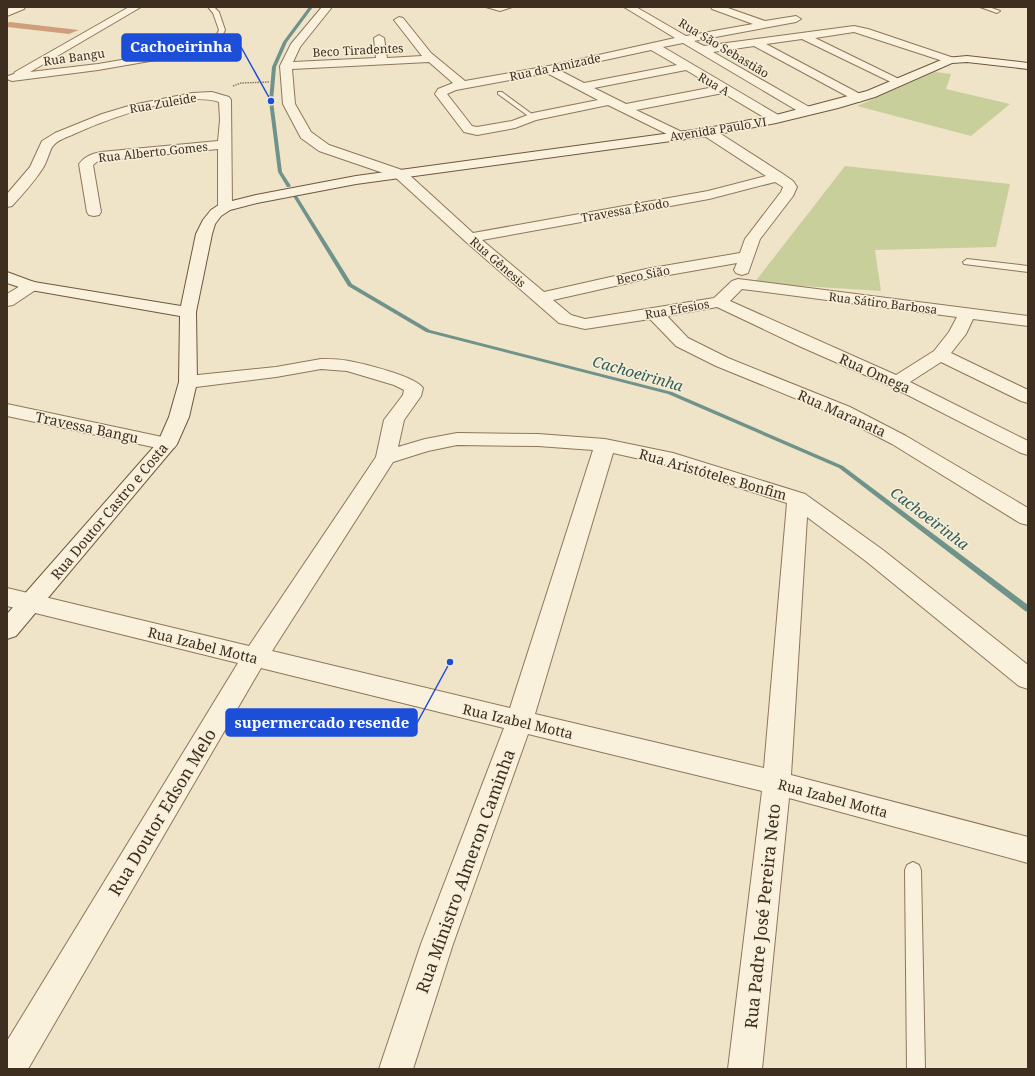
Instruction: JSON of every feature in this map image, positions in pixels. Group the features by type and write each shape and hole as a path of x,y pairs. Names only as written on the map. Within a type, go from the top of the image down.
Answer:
{"street":[{"path":"7,13 20,7"},
{"path":"10,79 136,7"},
{"path":"327,7 295,46 286,66 289,104 306,135 324,148 400,174"},
{"name":"Rua São Sebastião","path":"629,7 807,111"},
{"path":"716,7 764,24"},
{"path":"741,15 755,11"},
{"name":"Rua da Amizade","path":"533,117 515,124 483,131 474,131 468,129 448,106 441,94 442,92 462,85 549,69 685,39 796,19"},
{"path":"400,20 431,59 462,85"},
{"path":"702,50 805,37 854,29 950,60"},
{"path":"805,37 897,82"},
{"path":"379,38 382,61"},
{"path":"756,43 858,98"},
{"name":"Rua A","path":"653,46 686,67 776,119"},
{"name":"Rua Bangu","path":"10,79 98,67 162,56"},
{"name":"Beco Tiradentes","path":"286,66 431,59"},
{"name":"Avenida Paulo VI","path":"400,174 708,132 776,119 858,98 950,60 967,59 1028,66"},
{"path":"582,87 686,67"},
{"path":"549,69 679,136"},
{"path":"625,108 724,89"},
{"path":"219,96 224,100 226,120 224,144 225,207"},
{"name":"Rua Zuleide","path":"7,203 38,164 47,144 61,135 86,124 140,106 192,97 219,96"},
{"path":"533,117 609,101"},
{"path":"708,132 778,177 790,187 788,193 753,239 746,256 738,284"},
{"name":"Rua Alberto Gomes","path":"94,212 86,168 88,161 101,156 224,144"},
{"name":"Rua Doutor Castro e Costa","path":"7,630 19,600 167,444 179,416 188,382 188,312 204,234 208,223 225,207 256,199 356,180 400,174"},
{"name":"Rua Gênesis","path":"400,174 470,238 565,319 576,323 585,324 609,321"},
{"name":"Travessa Êxodo","path":"470,238 709,195 778,177"},
{"name":"Beco Sião","path":"540,298 646,274 746,256"},
{"path":"7,277 31,286 188,312"},
{"name":"Rua Efesios","path":"609,321 719,302 738,284"},
{"name":"Rua Sátiro Barbosa","path":"738,284 1028,321"},
{"path":"7,301 31,286"},
{"name":"Rua Omega","path":"719,302 805,342 897,382 1028,449"},
{"path":"897,382 940,355 957,334 968,313"},
{"name":"Rua Maranata","path":"655,314 682,342 722,362 850,415 899,440 1028,518"},
{"path":"940,355 1028,397"},
{"path":"188,382 276,372 321,364 348,366 410,385 414,388 412,396 394,420 386,457"},
{"name":"Travessa Bangu","path":"7,410 167,444"},
{"name":"Rua Aristóteles Bonfim","path":"386,457 425,445 457,439 538,440 605,445 666,458 798,499 875,556 1028,679"},
{"name":"Rua Ministro Almeron Caminha","path":"396,1069 437,944 519,722 605,445"},
{"name":"Rua Doutor Edson Melo","path":"9,1069 254,658 386,457"},
{"name":"Rua Padre José Pereira Neto","path":"745,1069 777,783 798,499"},
{"name":"Rua Izabel Motta","path":"19,600 519,722 777,783 1028,850"}],"lane":[{"path":"211,7 216,12 222,30 215,44"},
{"path":"489,7 509,7"},
{"path":"983,7 997,11"},
{"path":"500,93 533,117"},
{"path":"967,262 1028,269"},
{"path":"913,870 916,1069"}],"path":[{"path":"219,96 232,86 241,83 271,82"}],"green space":[{"path":"935,72 951,74 946,89 1010,104 971,136 857,106"},
{"path":"845,166 1010,184 996,247 875,250 881,291 754,283"}],"building":[{"path":"10,22 79,30 69,34 7,27 7,23"}],"waterway":[{"name":"Cachoeirinha","path":"289,186 280,172 271,101 274,67 285,42 311,7"},
{"name":"Cachoeirinha","path":"295,196 350,285 428,331 670,393 841,467 1028,609"}],"place":[{"name":"Cachoeirinha","path":"271,101"},
{"name":"supermercado resende","path":"450,662"}]}
